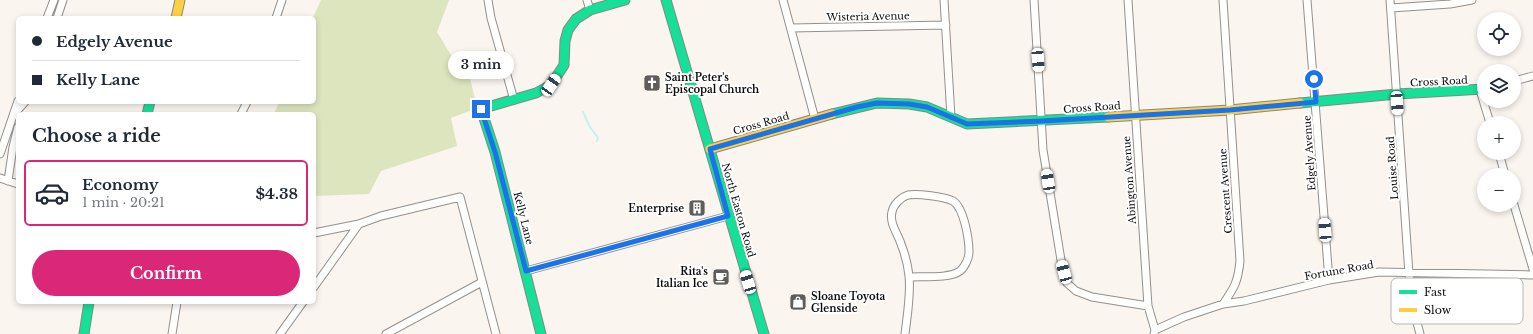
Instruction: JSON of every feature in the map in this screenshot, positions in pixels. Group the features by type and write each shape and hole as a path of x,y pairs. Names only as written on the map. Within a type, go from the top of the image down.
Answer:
{"street":[{"path":"48,16 54,0"},
{"path":"58,16 63,0"},
{"path":"176,16 180,0"},
{"path":"277,16 282,0"},
{"path":"488,0 491,18 514,100 536,93 551,85 564,64 565,41 568,30 576,19 590,10 625,0"},
{"path":"587,0 590,10"},
{"name":"North Easton Road","path":"666,0 728,216 764,334"},
{"path":"783,0 815,118"},
{"path":"944,0 951,117"},
{"path":"1034,0 1043,150 1061,260 1067,283 1076,291 1092,297 1148,306"},
{"name":"Abington Avenue","path":"1128,0 1148,306 1154,332"},
{"name":"Crescent Avenue","path":"1222,0 1240,261 1238,278 1234,288 1224,304"},
{"name":"Edgely Avenue","path":"1308,0 1329,280"},
{"name":"Louise Road","path":"1390,0 1409,278"},
{"path":"1391,8 1450,4 1472,0"},
{"name":"Wisteria Avenue","path":"791,28 946,25"},
{"path":"1521,79 1533,76"},
{"name":"Cross Road","path":"710,149 815,118 877,103 927,107 967,124 1230,110 1397,94 1477,90"},
{"name":"Kelly Lane","path":"514,100 481,109 495,152 541,334"},
{"path":"0,154 17,104"},
{"path":"17,112 24,104"},
{"path":"12,117 16,113"},
{"path":"8,181 12,147 16,134"},
{"path":"0,178 16,183"},
{"path":"905,334 909,277 901,244 891,219 892,211 899,200 907,196 914,195 953,201 960,208 963,216 969,252 965,265 954,274 909,277"},
{"path":"316,233 359,224 381,216 460,197 496,334"},
{"path":"1516,212 1533,269"},
{"path":"526,271 728,216"},
{"path":"316,284 359,224"},
{"name":"Fortune Road","path":"1224,304 1244,301 1329,280 1379,272 1409,274 1533,275"},
{"path":"386,334 482,282"},
{"path":"84,334 89,304"},
{"path":"172,334 177,304"},
{"path":"280,334 302,304"},
{"path":"1154,332 1184,317 1224,304"},
{"name":"Louise Road","path":"1417,324 1420,334"}],"green space":[{"path":"321,0 449,0 437,32 452,57 465,57 477,108 451,118 457,146 381,171 369,194 316,196 316,112 275,112 278,104 316,104 316,16 314,16"}],"waterway":[{"path":"583,112 590,127 598,138 597,141"}],"traffic: fast":[{"path":"541,334 495,152 481,109 536,93 551,85 564,65 565,41 568,30 576,19 590,10 625,0"},
{"path":"666,0 764,334"},
{"path":"1300,103 1397,94 1477,89"},
{"path":"832,114 877,103 909,104 927,107 967,124 1108,117"},
{"path":"148,112 150,104"},
{"path":"84,334 89,304"}],"traffic: slow":[{"path":"176,16 180,0"},
{"path":"1108,117 1230,110 1300,103"},
{"path":"710,149 832,114"}],"place":[{"name":"Saint Peter's Episcopal Church","path":"652,83"},
{"name":"Enterprise","path":"697,208"},
{"name":"Rita's Italian Ice","path":"721,277"},
{"name":"Sloane Toyota Glenside","path":"798,302"}],"route":[{"path":"481,109 495,152 526,271 728,216 710,149 857,107 877,103 909,104 927,107 967,124 1230,110 1316,102 1314,79"}]}
